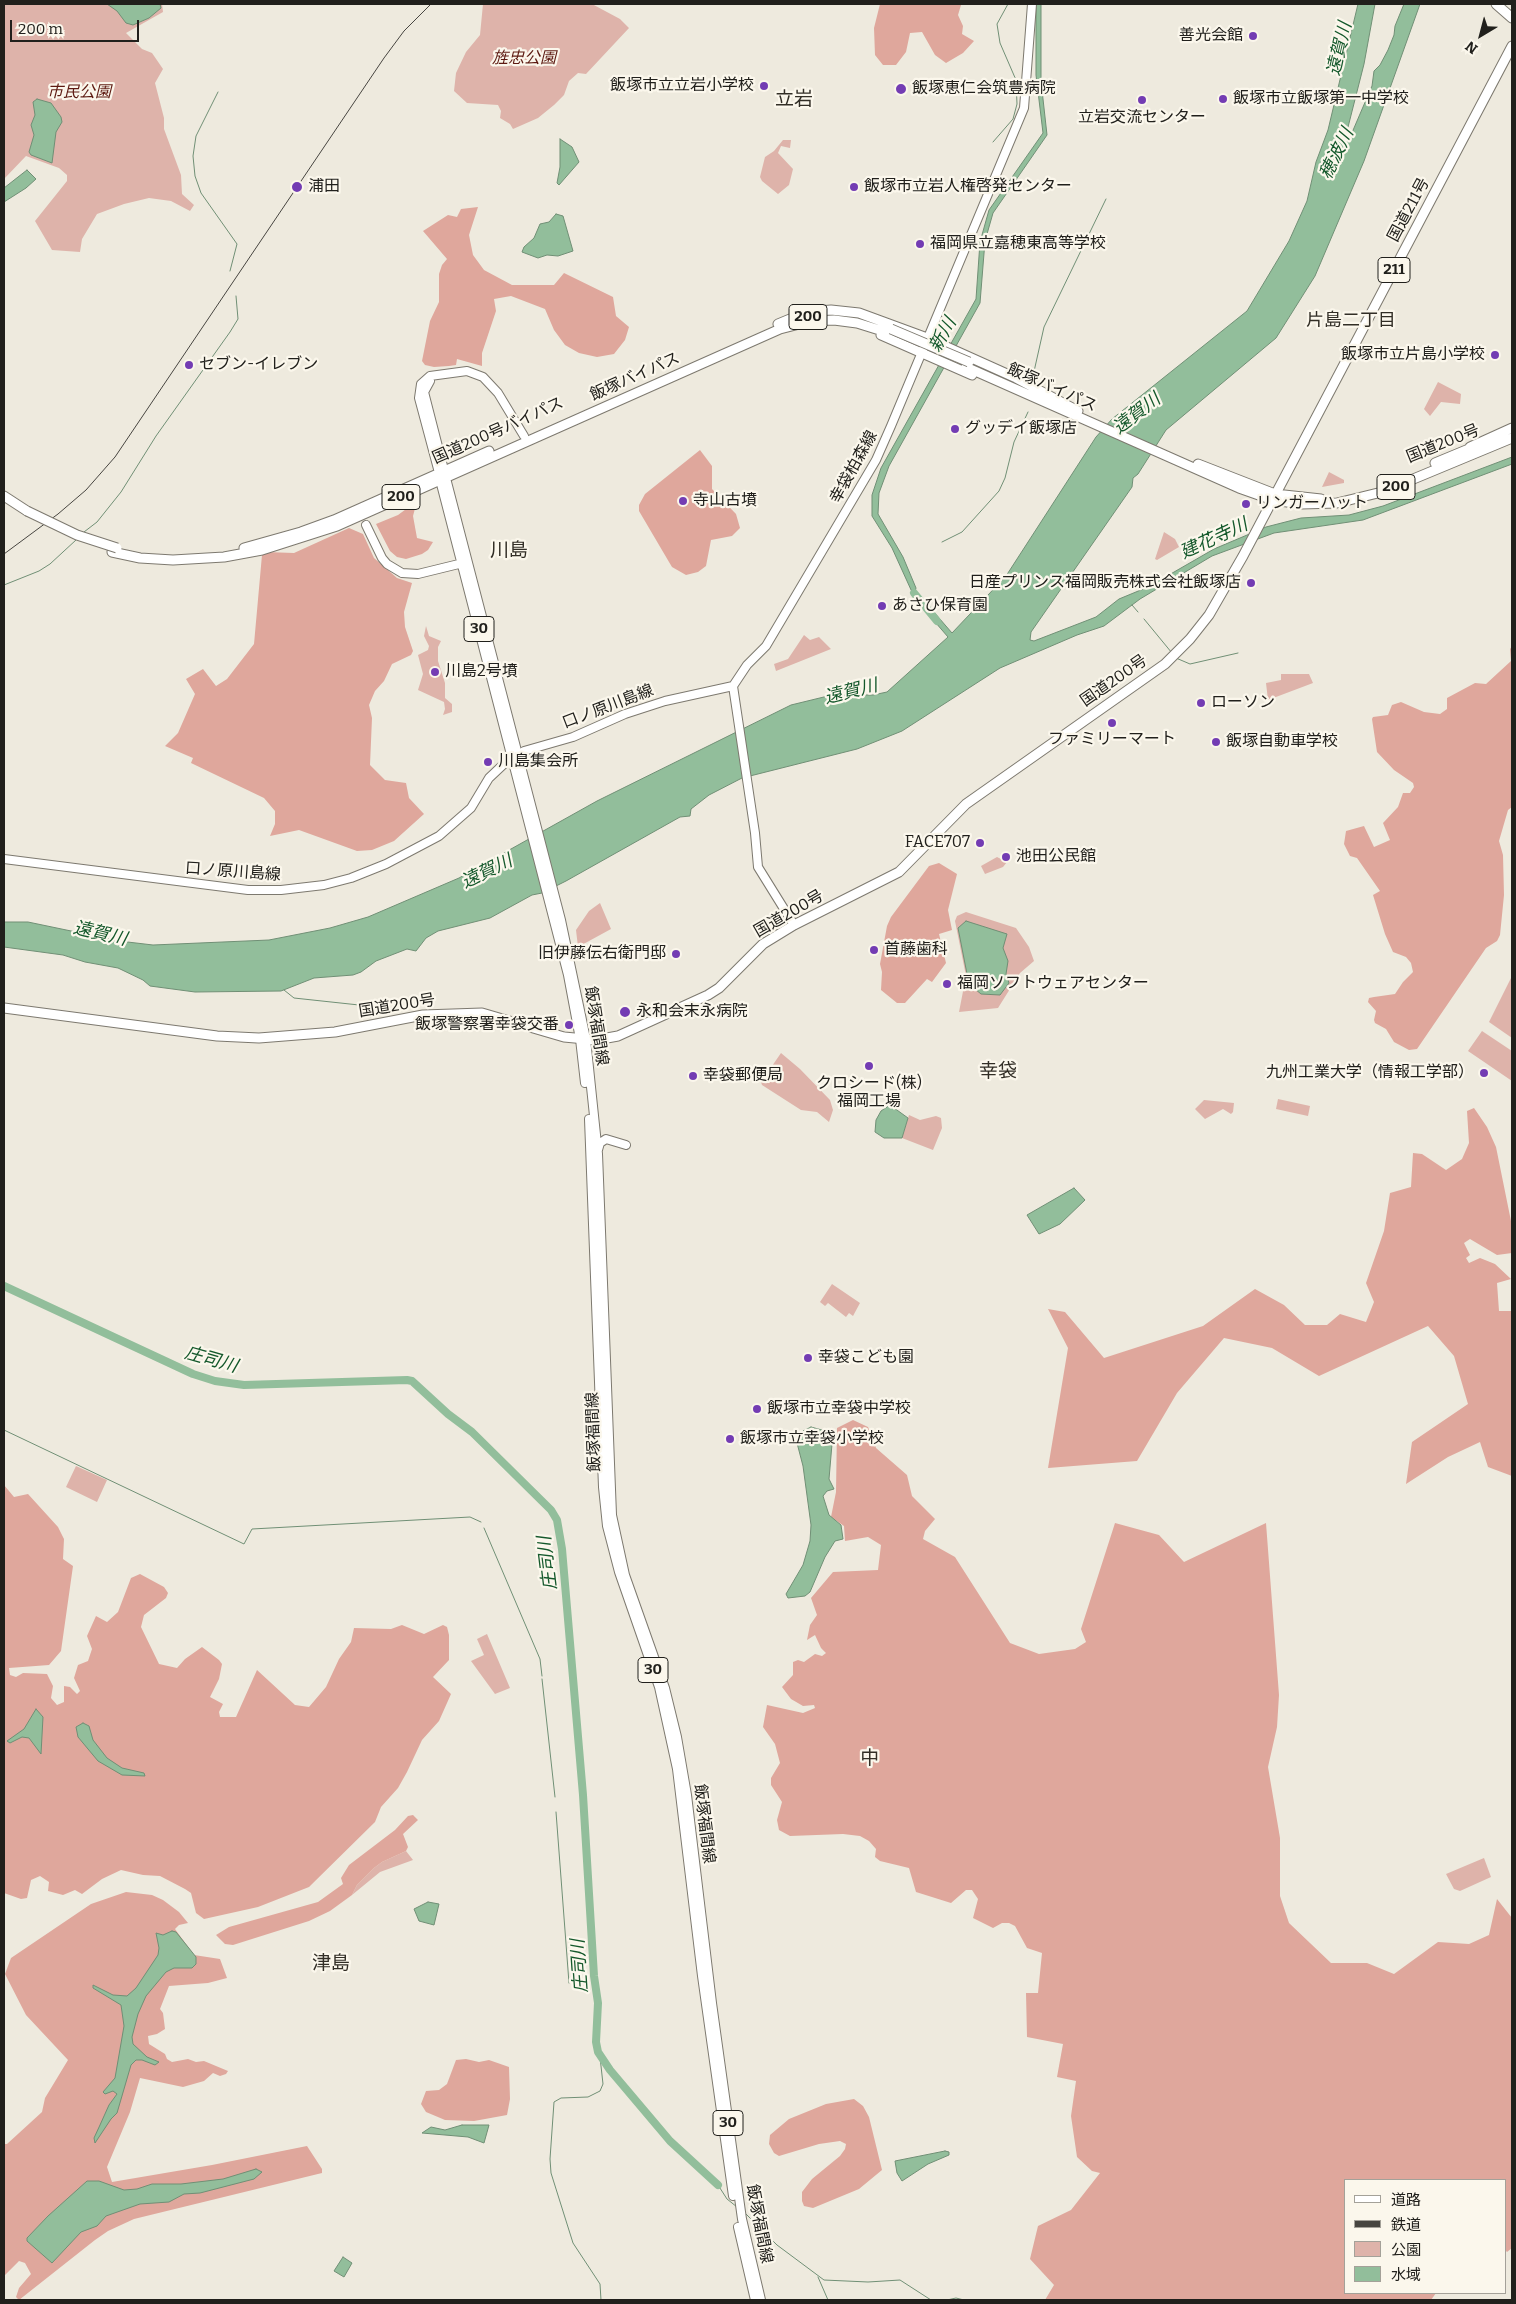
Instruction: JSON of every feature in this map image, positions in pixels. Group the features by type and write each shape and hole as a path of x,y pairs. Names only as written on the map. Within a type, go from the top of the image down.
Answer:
{"highway":[{"path":"1496,4 1512,18"},
{"name":"国道211号","path":"1274,497 1512,46"},
{"path":"779,326 807,312 831,310 860,313 952,349 1052,402"},
{"name":"国道200号バイパス","path":"4,496 26,513 114,550 182,555 223,552 263,543 334,520 779,326 801,318 833,314 858,318 1052,402"},
{"path":"779,326 846,326 879,334 944,363 1052,402"},
{"name":"飯塚バイパス","path":"114,550 161,560 201,560 262,550 318,533 406,495 675,372"},
{"name":"飯塚バイパス","path":"1052,402 1184,461 1274,497"},
{"path":"1454,455 1512,428"},
{"name":"国道200号","path":"1274,497 1314,499 1356,494 1380,487 1512,432"},
{"name":"国道200号","path":"1274,497 1316,505 1360,499 1382,492 1512,438"},
{"path":"1498,444 1512,443"},
{"name":"国道200号","path":"4,1008 217,1036 259,1038 335,1032 423,1016 482,1013 502,1017 564,1037 583,1039 618,1036 708,995 719,988 763,944 794,925 899,872 966,804 1174,656 1210,615 1274,497"},
{"name":"200","path":"4,502 26,513"}],"main road":[{"name":"幸袋柏森線","path":"733,688 747,665 766,646 876,460 1024,108 1032,4"},
{"path":"440,467 419,398 421,384 430,376 467,371 483,377 498,393 524,436"},
{"name":"飯塚福間線","path":"444,483 558,922 583,1039 598,1154 612,1515 625,1575 665,1688 677,1737 687,1795 712,2003 740,2206 761,2300"},
{"path":"366,525 372,513 406,495"},
{"path":"318,533 322,534 352,522 366,525"},
{"path":"366,525 382,558 394,569 418,574 465,563"},
{"name":"口ノ原川島線","path":"524,751 573,737 625,714 665,700 733,688"},
{"path":"733,688 755,829 758,867 794,925"},
{"name":"口ノ原川島線","path":"4,858 248,890 281,890 324,885 351,878 386,864 440,836 471,808 489,778 506,762"},
{"name":"飯塚福間線","path":"583,1039 591,1153 603,1487 607,1526 619,1572 659,1687 676,1769 724,2140 742,2247 755,2300"},
{"path":"598,1154 599,1146 606,1139 626,1145"}],"green space":[{"name":"市民公園","path":"4,4 162,4 163,12 126,33 142,49 152,53 163,69 155,83 164,118 164,129 181,175 182,194 194,205 190,211 171,201 149,198 124,204 97,214 82,239 80,252 52,250 35,221 67,181 67,175 59,168 26,156 4,179"},
{"name":"旌忠公園","path":"483,4 592,4 620,19 629,28 586,74 578,73 569,81 564,95 554,105 538,118 513,129 510,124 500,118 501,111 498,105 467,103 454,91 456,73 466,52 480,35"},
{"path":"783,140 791,140 790,148 781,146 778,153 793,169 789,185 778,194 762,181 760,177 765,157 774,151"},
{"path":"1438,382 1461,394 1460,404 1441,402 1430,416 1424,409"},
{"path":"1329,472 1344,480 1344,483 1322,487"},
{"path":"1164,532 1175,539 1179,547 1157,560 1155,559"},
{"path":"426,626 429,636 441,641 438,647 438,661 445,683 445,698 452,704 452,712 443,715 445,709 444,702 418,690 423,674 418,655 428,650 429,646 424,636"},
{"path":"804,635 810,640 819,637 831,649 776,671 774,664 788,659"},
{"path":"1281,674 1309,674 1313,683 1268,700 1266,683 1281,680"},
{"path":"997,857 1007,862 1003,867 985,874 981,866"},
{"path":"600,903 611,929 578,947 576,930 589,911"},
{"path":"966,912 1016,928 1029,947 1034,961 1020,973 998,1008 959,1012 966,976 955,921 957,916"},
{"path":"1512,976 1512,1038 1489,1022"},
{"path":"1482,1031 1512,1051 1512,1081 1468,1051"},
{"path":"781,1053 800,1069 830,1100 833,1110 829,1122 817,1112 801,1110 762,1085 761,1082"},
{"path":"1278,1099 1310,1106 1308,1116 1276,1109"},
{"path":"1204,1100 1234,1103 1233,1112 1231,1114 1223,1109 1205,1119 1195,1109"},
{"path":"909,1115 920,1120 936,1116 941,1118 942,1128 933,1150 902,1138"},
{"path":"832,1284 860,1303 853,1316 849,1313 846,1317 828,1303 825,1306 820,1302"},
{"path":"76,1466 107,1480 97,1502 66,1487"},
{"path":"487,1634 510,1688 495,1694 471,1661 484,1655 477,1639"},
{"path":"406,1851 413,1860 380,1872 352,1895 357,1885 374,1868 382,1862"},
{"path":"1484,1858 1491,1877 1460,1891 1454,1889 1446,1874"}],"shaded area":[{"path":"880,4 963,4 958,15 963,26 962,34 974,41 963,53 946,63 935,55 922,32 910,33 906,52 896,65 883,65 875,55 874,28"},
{"path":"478,207 469,235 473,255 484,270 512,285 554,285 564,273 613,297 616,316 629,327 625,340 614,354 597,357 579,353 565,345 554,330 545,309 511,296 494,299 496,311 482,353 482,366 457,359 456,365 434,367 425,365 422,361 430,321 439,302 439,274 442,265 447,259 423,231 448,215 457,217 461,209"},
{"path":"700,450 712,466 712,489 736,514 740,528 732,536 711,540 706,566 698,572 686,575 672,567 639,511 639,505 645,494"},
{"path":"417,501 413,516 417,538 433,542 428,550 422,554 406,559 397,557 390,551 376,524 398,515"},
{"path":"349,528 363,534 374,558 397,578 412,583 404,612 405,627 413,651 411,655 392,664 384,681 375,691 369,705 372,718 370,765 385,780 406,783 409,798 424,814 394,841 372,850 357,851 299,830 270,836 275,824 275,811 264,798 191,763 193,758 165,746 178,733 195,694 186,679 203,669 216,686 227,679 254,644 262,555 266,552 294,553"},
{"path":"1512,646 1512,807 1508,810 1499,841 1503,855 1504,895 1500,935 1497,941 1486,948 1417,1049 1409,1050 1394,1042 1386,1029 1375,1023 1376,1011 1368,1002 1369,998 1395,994 1413,972 1411,963 1406,957 1393,952 1385,934 1373,895 1380,891 1357,858 1350,856 1344,844 1346,831 1364,826 1374,847 1390,840 1383,823 1398,807 1403,793 1410,793 1414,787 1413,783 1394,770 1377,752 1372,719 1373,717 1388,715 1392,705 1401,702 1424,712 1440,714 1447,709 1447,698 1475,683 1486,684 1511,661 1510,649"},
{"path":"939,863 957,874 948,910 952,930 939,934 946,963 932,982 927,979 905,1003 897,1003 881,990 882,972 880,964 887,926 891,917 929,866"},
{"path":"1474,1108 1487,1127 1496,1147 1512,1226 1512,1253 1497,1255 1470,1239 1464,1243 1470,1255 1466,1258 1469,1263 1480,1258 1495,1264 1511,1279 1497,1283 1499,1311 1512,1311 1512,1476 1488,1467 1480,1442 1448,1457 1406,1484 1412,1442 1468,1404 1454,1356 1428,1326 1319,1376 1272,1348 1224,1338 1177,1393 1137,1461 1048,1468 1068,1348 1048,1309 1065,1312 1104,1358 1203,1326 1255,1289 1284,1305 1305,1325 1327,1325 1340,1314 1366,1322 1374,1302 1366,1283 1384,1231 1390,1193 1411,1187 1413,1153 1422,1154 1446,1170 1462,1159 1469,1143 1467,1111"},
{"path":"853,1420 868,1427 876,1448 907,1475 912,1496 935,1519 925,1531 923,1539 955,1557 1010,1643 1039,1654 1075,1649 1086,1642 1081,1629 1115,1523 1159,1535 1184,1562 1266,1523 1279,1695 1277,1727 1268,1767 1280,1838 1280,1896 1289,1923 1331,1963 1367,1963 1394,1974 1438,1942 1469,1944 1489,1935 1497,1899 1512,1918 1512,2248 1506,2251 1506,2179 1344,2179 1344,2294 1435,2294 1431,2300 1045,2300 1054,2285 1030,2259 1038,2226 1071,2210 1100,2173 1092,2171 1077,2157 1071,2116 1076,2081 1057,2077 1063,2044 1027,2037 1026,1993 1038,1993 1042,1953 1027,1948 1015,1926 1009,1923 1002,1923 993,1928 973,1918 978,1899 972,1890 966,1890 951,1903 916,1892 909,1868 880,1861 875,1857 876,1849 869,1841 860,1836 843,1834 790,1836 779,1830 777,1820 782,1802 771,1785 771,1778 780,1763 775,1744 763,1727 767,1705 803,1713 815,1708 814,1705 803,1706 791,1699 782,1687 793,1675 793,1662 798,1660 804,1662 815,1654 822,1656 826,1653 821,1648 815,1635 807,1640 810,1625 817,1615 811,1598 833,1572 878,1570 881,1545 868,1537 845,1541 844,1526 831,1517 836,1492 837,1428"},
{"path":"4,1485 14,1497 28,1494 58,1527 64,1539 63,1559 73,1566 61,1651 49,1665 9,1668 10,1675 16,1677 23,1673 47,1674 53,1686 51,1698 57,1705 64,1702 64,1686 70,1687 77,1694 80,1691 74,1678 78,1665 88,1661 92,1649 87,1636 96,1616 107,1622 118,1612 131,1578 140,1574 164,1587 168,1593 166,1598 144,1615 141,1627 159,1664 177,1668 185,1659 202,1647 222,1664 219,1679 210,1697 223,1704 219,1712 220,1717 236,1717 257,1670 295,1705 309,1707 326,1687 339,1659 351,1642 354,1628 391,1629 402,1625 424,1634 443,1625 447,1627 449,1635 449,1660 433,1677 451,1694 439,1721 422,1740 398,1788 381,1807 375,1822 309,1887 258,1907 204,1919 196,1913 191,1893 185,1889 160,1876 143,1875 121,1870 102,1879 82,1894 75,1890 63,1895 48,1891 49,1882 40,1876 31,1880 27,1898 21,1899 4,1893"},
{"path":"413,1815 418,1820 403,1834 408,1847 406,1851 382,1862 374,1868 357,1885 352,1895 330,1911 309,1921 233,1945 225,1944 216,1935 229,1927 318,1902 343,1884 341,1878 349,1865 395,1830 408,1816"},
{"path":"126,1892 152,1895 163,1900 179,1912 188,1923 179,1925 175,1929 194,1955 220,1959 227,1978 208,1983 169,1986 160,2009 163,2013 165,2029 157,2034 148,2036 149,2044 165,2054 167,2059 172,2062 188,2059 196,2062 204,2061 228,2071 220,2076 213,2073 204,2081 183,2087 140,2078 130,2112 107,2167 112,2182 307,2146 322,2169 322,2173 134,2219 108,2231 95,2240 19,2300 16,2297 19,2288 31,2274 25,2263 19,2261 4,2276 4,2144 7,2144 42,2112 45,2098 68,2060 26,2015 5,1974 11,1958 91,1904"},
{"path":"466,2059 479,2062 489,2060 509,2067 510,2099 507,2115 474,2121 445,2120 426,2112 421,2104 426,2091 439,2090 447,2084 456,2060"},
{"path":"854,2099 863,2106 869,2117 882,2170 859,2189 813,2208 804,2206 802,2192 812,2179 840,2156 846,2144 840,2141 819,2144 779,2156 774,2153 769,2144 770,2135 789,2119 826,2104"}],"water":[{"path":"107,4 160,4 161,8 149,18 133,25 126,23 117,11"},
{"path":"1036,4 1041,4 1041,81 1047,135 993,213 985,241 980,303 889,466 879,493 878,514 903,557 920,601 917,603 892,548 872,516 872,495 881,468 976,299 980,242 989,210 1043,133 1036,75"},
{"path":"1358,4 1375,4 1364,64 1346,135 1348,142 1372,86 1374,71 1380,65 1388,50 1404,4 1420,4 1364,161 1315,276 1276,338 1166,430 1138,474 1133,478 1132,487 1031,632 1030,640 1034,641 1096,617 1119,599 1148,587 1214,549 1266,527 1301,518 1349,515 1383,506 1512,457 1512,464 1363,520 1274,533 1212,556 1140,599 1104,626 1077,635 1000,668 902,731 857,749 742,778 709,795 691,809 690,816 680,817 566,881 542,893 532,895 490,918 438,931 426,938 416,951 407,949 376,961 361,972 353,975 314,978 281,991 195,992 150,986 143,980 118,968 85,962 63,955 4,947 4,922 28,922 119,941 153,945 269,940 330,928 368,917 459,878 597,801 791,705 832,695 873,695 887,692 948,637 929,615 933,611 952,633 1006,576 1096,437 1112,419 1247,311 1289,241 1307,201 1316,162 1328,130"},
{"path":"37,99 51,103 61,117 62,122 56,132 52,163 31,155 29,152 34,135 31,125 35,115 33,102"},
{"path":"560,139 572,147 579,162 559,185 557,183 560,167"},
{"path":"27,170 36,179 4,202 4,188"},
{"path":"556,214 563,216 573,251 558,256 547,255 538,258 522,252 524,247 534,238 540,224 549,222"},
{"path":"966,921 1007,934 1003,948 1008,961 1006,974 1009,983 1000,995 981,994 969,984 958,928"},
{"path":"890,1105 908,1118 902,1138 884,1138 875,1132 876,1120 881,1111"},
{"path":"1074,1188 1085,1200 1060,1224 1039,1234 1027,1215"},
{"path":"811,1427 829,1432 831,1436 829,1479 834,1489 827,1491 823,1496 829,1515 841,1525 843,1539 835,1541 825,1557 810,1592 805,1596 788,1598 786,1594 803,1565 810,1541 811,1525 803,1466 797,1443 803,1431"},
{"path":"36,1709 43,1717 41,1754 29,1738 22,1737 10,1743 7,1741 24,1729"},
{"path":"83,1723 89,1726 93,1740 107,1758 122,1768 144,1773 145,1776 122,1775 98,1761 78,1737 76,1727"},
{"path":"428,1902 439,1904 434,1925 419,1921 414,1909"},
{"path":"172,1931 176,1932 196,1957 196,1964 192,1968 174,1968 166,1972 146,1996 138,2014 132,2037 133,2044 147,2057 159,2062 155,2065 142,2060 136,2060 131,2065 117,2113 95,2143 94,2138 109,2105 117,2094 113,2091 105,2094 103,2092 115,2078 124,2026 121,2005 93,1988 93,1985 113,1995 127,1996 136,1988 158,1955 159,1948 156,1933 163,1935"},
{"path":"462,2125 489,2125 484,2143 468,2137 422,2133 431,2127 445,2130"},
{"path":"945,2151 949,2152 949,2155 928,2164 902,2181 897,2173 895,2161"},
{"path":"256,2169 262,2172 254,2179 200,2193 184,2194 169,2202 140,2204 106,2216 97,2226 81,2232 52,2263 27,2241 27,2238 48,2216 87,2181 99,2181 124,2190 137,2189 152,2184 181,2184 223,2179"},
{"path":"343,2257 352,2263 344,2277 334,2271"}],"waterway":[{"path":"993,142 1013,119 1017,104 1016,80 1000,43 997,24 1008,4"},
{"path":"218,92 196,136 193,156 195,176 201,193 237,244 230,271"},
{"path":"1033,376 1044,327 1106,199"},
{"path":"84,532 97,522 121,492 156,436 230,332 238,319 236,296"},
{"path":"942,542 962,532 999,491 1005,478 1014,442 1028,412"},
{"path":"4,585 39,571 50,564 76,540"},
{"name":"新川","path":"914,593 937,621"},
{"path":"1132,605 1138,612"},
{"path":"1144,619 1172,653"},
{"path":"1176,658 1190,664 1238,653"},
{"path":"284,990 294,998 359,1005 366,1010 370,1017"},
{"name":"庄司川","path":"4,1286 193,1374 215,1381 244,1385 412,1381 448,1414 472,1432 551,1510 557,1520 562,1549 583,1795 594,1976 598,2003 596,2042 598,2052 610,2070 670,2141 718,2185"},
{"path":"4,1430 244,1544 252,1529 470,1517 481,1522"},
{"path":"484,1528 540,1659 542,1676"},
{"path":"542,1679 555,1797"},
{"path":"556,1812 569,1983"},
{"path":"600,2057 603,2084 600,2091 588,2097 561,2098 554,2102 550,2159 551,2173 573,2243 600,2284 601,2300"},
{"path":"718,2185 727,2199 737,2207"},
{"path":"744,2212 777,2245 824,2280 868,2282 900,2280 931,2300"},
{"path":"818,2277 828,2300"},
{"path":"947,2300 956,2298 964,2300"}],"railway":[{"path":"4,554 58,514 86,490 115,457 384,58 404,31 431,4"}],"place":[{"name":"善光会館","path":"1253,36"},
{"name":"飯塚市立立岩小学校","path":"764,86"},
{"name":"飯塚恵仁会筑豊病院","path":"901,89"},
{"name":"飯塚市立飯塚第一中学校","path":"1223,99"},
{"name":"立岩交流センター","path":"1142,100"},
{"name":"浦田","path":"297,187"},
{"name":"飯塚市立岩人権啓発センター","path":"854,187"},
{"name":"福岡県立嘉穂東高等学校","path":"920,244"},
{"name":"飯塚市立片島小学校","path":"1495,355"},
{"name":"セブン-イレブン","path":"189,365"},
{"name":"グッデイ飯塚店","path":"955,429"},
{"name":"寺山古墳","path":"683,501"},
{"name":"リンガーハット","path":"1246,504"},
{"name":"日産プリンス福岡販売株式会社飯塚店","path":"1251,583"},
{"name":"あさひ保育園","path":"882,606"},
{"name":"川島2号墳","path":"435,672"},
{"name":"ローソン","path":"1201,703"},
{"name":"ファミリーマート","path":"1112,723"},
{"name":"飯塚自動車学校","path":"1216,742"},
{"name":"川島集会所","path":"488,762"},
{"name":"FACE707","path":"980,843"},
{"name":"池田公民館","path":"1006,857"},
{"name":"首藤歯科","path":"874,950"},
{"name":"旧伊藤伝右衛門邸","path":"676,954"},
{"name":"福岡ソフトウェアセンター","path":"947,984"},
{"name":"永和会末永病院","path":"625,1012"},
{"name":"飯塚警察署幸袋交番","path":"569,1025"},
{"name":"クロシード(株) 福岡工場","path":"869,1066"},
{"name":"九州工業大学（情報工学部）","path":"1484,1073"},
{"name":"幸袋郵便局","path":"693,1076"},
{"name":"幸袋こども園","path":"808,1358"},
{"name":"飯塚市立幸袋中学校","path":"757,1409"},
{"name":"飯塚市立幸袋小学校","path":"730,1439"}],"district":[{"name":"立岩","path":"794,100"},
{"name":"片島二丁目","path":"1351,321"},
{"name":"川島","path":"509,551"},
{"name":"幸袋","path":"998,1072"},
{"name":"中","path":"870,1759"},
{"name":"津島","path":"331,1964"}],"water label":[{"name":"遠賀川","path":"1340,49"},
{"name":"穂波川","path":"1337,154"},
{"name":"遠賀川","path":"1137,414"},
{"name":"建花寺川","path":"1214,539"},
{"name":"遠賀川","path":"851,692"},
{"name":"遠賀川","path":"487,872"},
{"name":"遠賀川","path":"100,934"}]}
